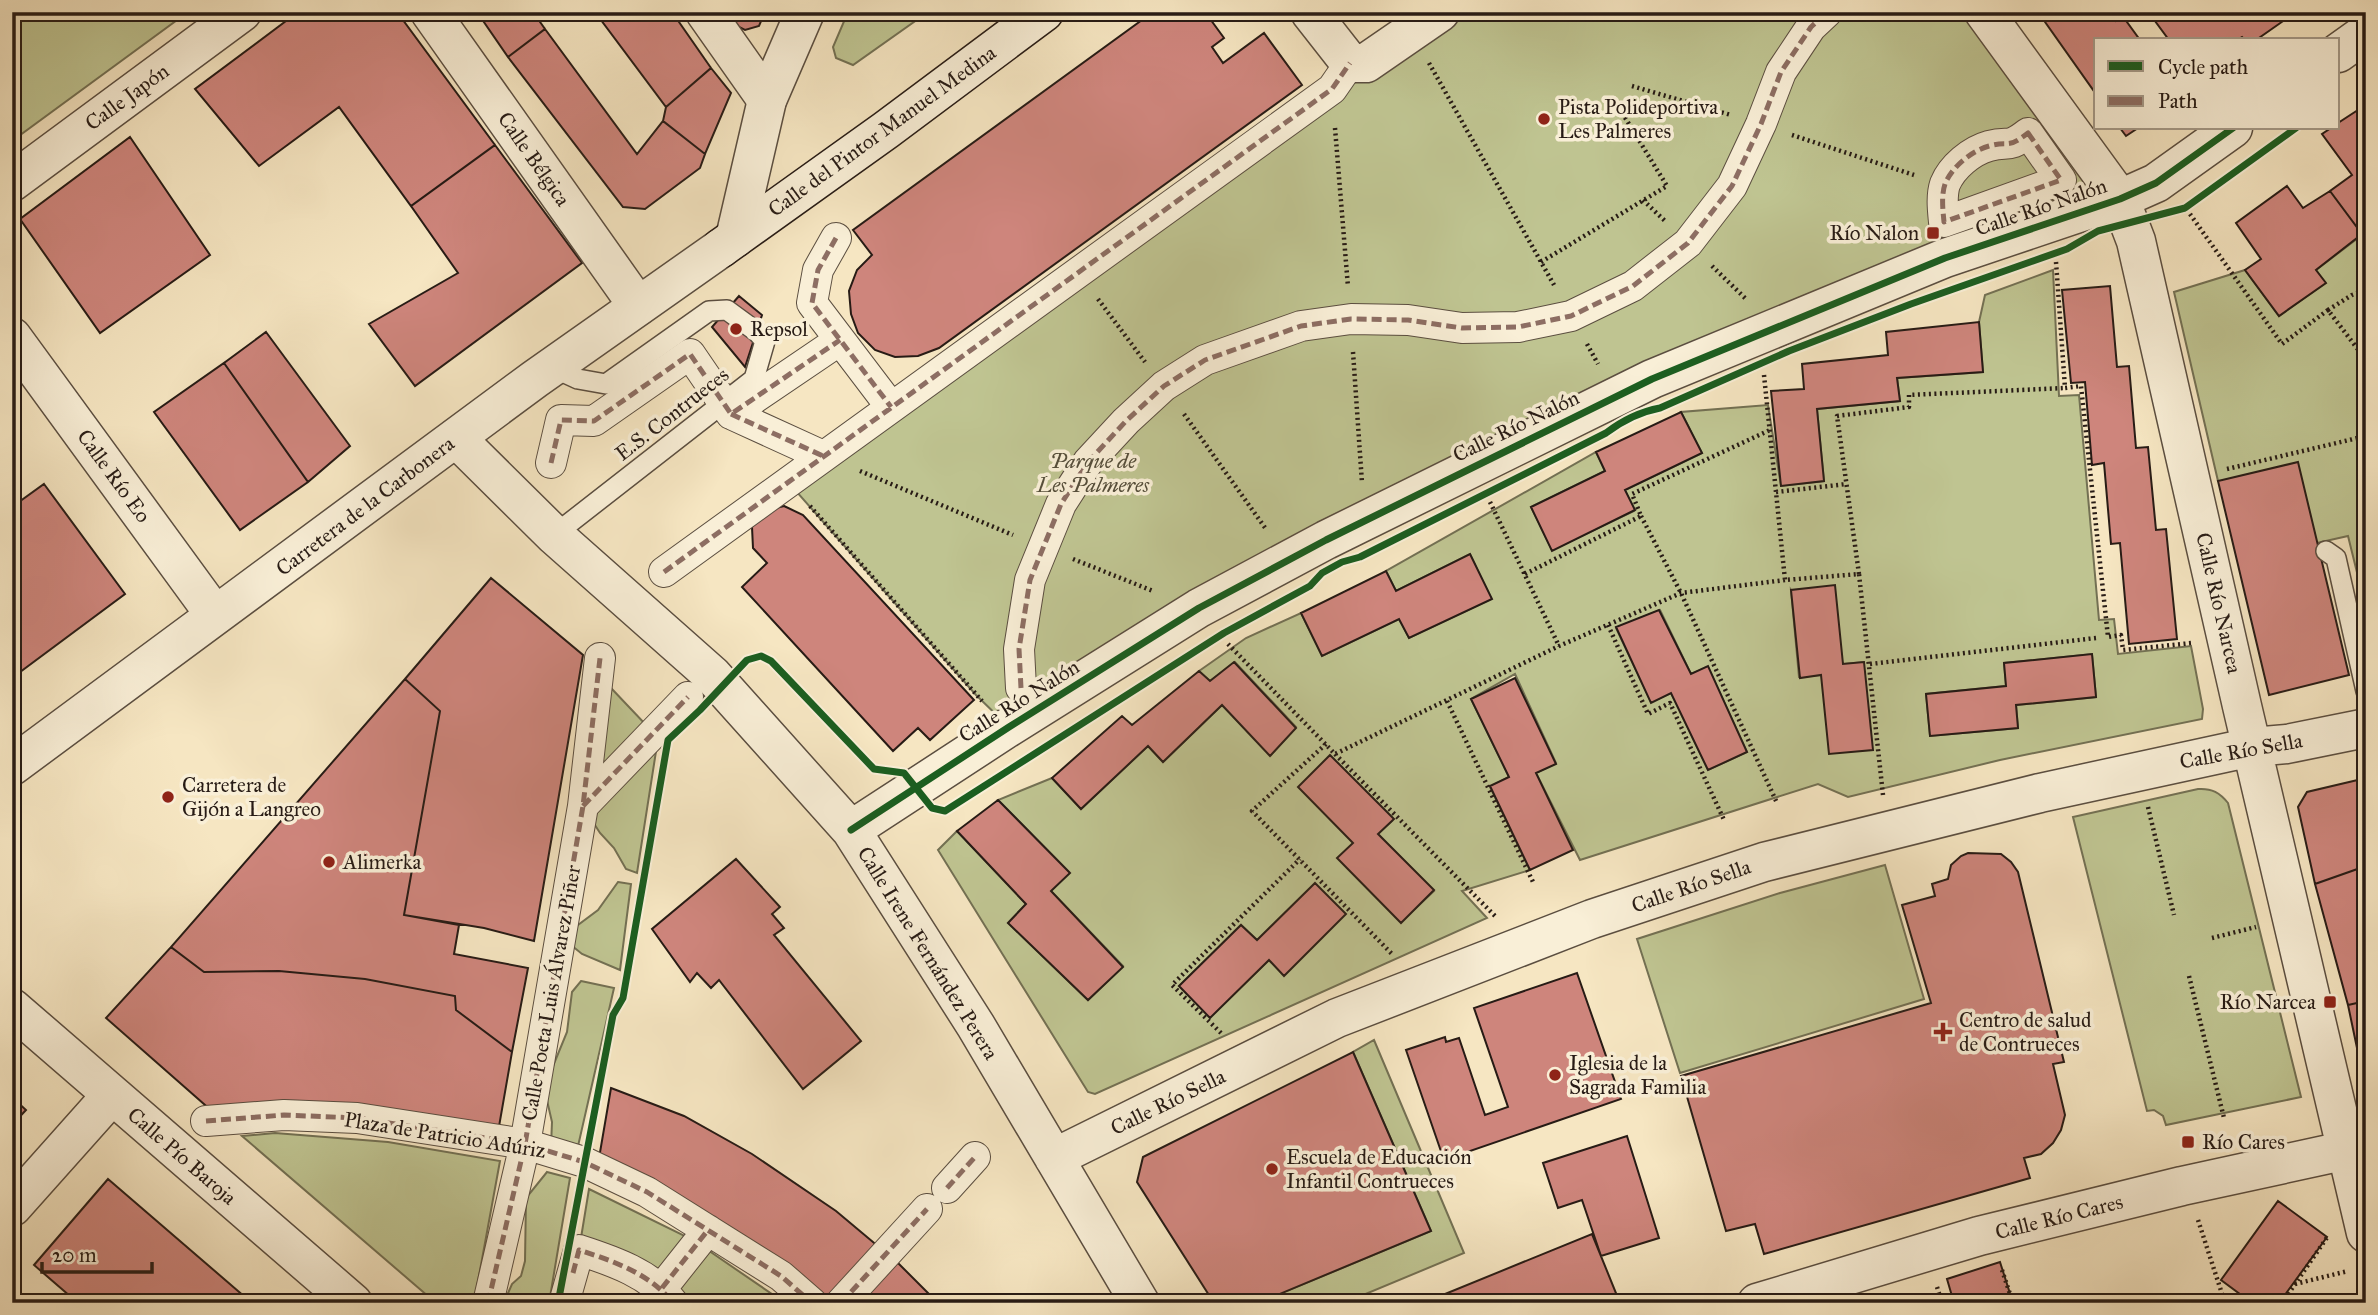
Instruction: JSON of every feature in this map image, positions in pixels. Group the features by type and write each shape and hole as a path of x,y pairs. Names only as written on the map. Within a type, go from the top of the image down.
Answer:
{"street":[{"name":"Calle Japón","path":"12,182 242,12"},
{"name":"Calle Bélgica","path":"430,12 638,306"},
{"path":"705,12 767,100"},
{"path":"728,243 767,100 805,12"},
{"name":"Calle del Pintor Manuel Medina","path":"728,243 1044,12"},
{"path":"1310,12 1350,63"},
{"path":"1350,63 1366,63 1440,12"},
{"path":"1021,688 1020,649 1030,580 1061,504 1088,462 1126,421 1164,386 1205,360 1301,326 1351,319 1408,320 1462,328 1518,327 1571,316 1633,286 1688,243 1732,186 1781,72 1811,27 1826,12"},
{"name":"Calle Río Narcea","path":"1984,12 2120,199 2136,241 2252,747 2356,1149 2348,1234"},
{"path":"2340,52 2366,33"},
{"path":"664,572 1332,89 1350,63"},
{"name":"Calle Río Nalón","path":"851,830 1199,608 1326,540 1652,379 1933,263 2120,199 2156,183 2230,130"},
{"path":"836,238 818,270 812,303 891,407"},
{"name":"Carretera de la Carbonera","path":"12,766 552,367 728,243"},
{"name":"Calle Río Eo","path":"12,337 215,615"},
{"path":"727,408 841,340"},
{"path":"551,463 561,420 594,421 690,354 727,408 823,456"},
{"name":"Calle Irene Fernández Perera","path":"456,438 554,535 712,675 851,830 976,1026 1140,1303"},
{"name":"Calle Poeta Luis Álvarez Piñer","path":"488,1303 525,1144 583,806 600,658"},
{"path":"583,806 688,697"},
{"name":"Calle Río Sella","path":"1054,1158 1337,1018 1592,919 1764,862 2040,793 2252,747 2287,744 2366,728"},
{"name":"Calle Pío Baroja","path":"12,1008 353,1303"},
{"path":"12,1207 111,1096"},
{"name":"Plaza de Patricio Adúriz","path":"206,1121 284,1115 357,1118 525,1144 584,1162 647,1192 782,1276 812,1303"},
{"name":"Calle Río Cares","path":"1756,1303 1979,1236 2182,1186 2356,1149"},
{"path":"841,1303 975,1157"},
{"path":"565,1303 579,1250 615,1262 667,1295 708,1230"}],"lane":[{"name":"E.S. Contrueces","path":"552,367 578,379 606,384 709,311 727,310 765,341 754,379 727,408 554,535"},
{"path":"2326,551 2336,558 2366,691"}],"path":[{"path":"1426,57 1600,367"},
{"path":"1541,262 1667,186 1621,111"},
{"path":"2190,214 2282,344 2328,310 2366,290"},
{"path":"2046,256 2057,253"},
{"path":"2056,262 2065,388"},
{"path":"2328,310 2366,360"},
{"path":"1764,374 1785,580"},
{"path":"1884,802 1870,664 1837,416 1909,407 1909,395 2081,386 2108,637 2121,635 2123,650 2193,643"},
{"path":"1770,430 1632,494 1681,593 1777,803"},
{"path":"2225,469 2366,436"},
{"path":"823,456 1157,592"},
{"path":"788,482 990,708"},
{"path":"1776,492 1847,484"},
{"path":"1489,501 1559,646"},
{"path":"1525,574 1641,516"},
{"path":"1335,754 1559,646 1681,593 1859,574"},
{"path":"1608,625 1648,714 1670,704 1724,820"},
{"path":"1870,664 2096,638"},
{"path":"1228,644 1501,922"},
{"path":"1447,701 1533,882"},
{"path":"1326,744 1252,811 1401,964"},
{"path":"2148,806 2174,915"},
{"path":"1228,1040 1172,985 1300,859"},
{"path":"2212,938 2264,925"},
{"path":"2189,976 2224,1118"},
{"path":"2194,1208 2225,1303"},
{"path":"2282,1303 2294,1284 2348,1234"},
{"path":"2002,1268 2013,1303"},
{"path":"2294,1284 2348,1271"}],"green space":[{"path":"12,12 188,12 12,141"},
{"path":"848,12 928,12 853,65 836,58 833,47"},
{"name":"Parque de Les Palmeres","path":"1440,12 1984,12 2120,199 1652,379 1009,727 976,695 788,482"},
{"path":"2366,232 2366,609 2348,536 2317,543 2218,481 2174,292 2245,270 2279,316 2325,283 2316,270"},
{"path":"2053,270 2059,396 2079,395 2099,620 2114,619 2118,654 2191,646 2203,709 2202,719 2000,760 1848,797 1818,784 1580,860 1536,773 1556,763 1515,674 1471,699 1509,777 1490,787 1530,870 1462,891 1487,918 1095,1094 1088,1092 938,850 957,831 1026,904 1008,923 1088,1000 1123,966 1051,891 1069,872 998,800 1052,778 1081,809 1148,746 1163,762 1222,705 1271,755 1296,727 1235,662 1210,681 1199,671 1246,638 1301,613 1322,656 1399,619 1409,638 1491,599 1470,554 1396,591 1386,571 1596,452 1605,471 1531,507 1552,550 1634,511 1625,490 1702,453 1681,412 1768,405 1781,486 1824,481 1817,409 1900,401 1897,378 1983,372 1979,322 1985,295","holes":["1791,590 1843,664 1864,662 1821,675 1799,677","1660,610 1691,674 1708,667 1747,752 1708,770 1671,693 1651,702 1616,628","2092,654 2096,697 2016,705 2018,728 1930,736 1926,694 2006,686 2004,663","1393,820 1378,834 1434,891 1401,922 1353,843","1241,925 1257,940 1284,975 1269,960 1210,1017 1179,986"]},
{"path":"611,688 648,727 600,776"},
{"path":"657,745 637,873 626,869 614,848 593,822 598,801"},
{"path":"2198,789 2215,792 2228,803 2301,1097 2166,1125 2163,1116 2154,1110 2147,1111 2073,817"},
{"path":"1885,865 1924,999 1680,1073 1637,939 1780,893"},
{"path":"618,882 631,884 620,970 582,954 571,945 570,931 598,910"},
{"path":"581,981 614,988 576,1155 551,1146 552,1122 546,1096 551,1071 567,1032 572,992"},
{"path":"1374,1040 1464,1253 1344,1303 1258,1303 1431,1231 1353,1052"},
{"path":"275,1133 388,1142 500,1161 474,1303 436,1303 242,1136"},
{"path":"547,1172 570,1178 549,1303 506,1303 512,1284 521,1276 525,1261 526,1198"},
{"path":"589,1189 689,1238 653,1283 579,1250"},
{"path":"702,1246 785,1303 681,1303 673,1292"}],"building":[{"path":"298,12 397,12 495,145 411,206 339,107 259,166 195,89"},
{"path":"477,12 533,12 545,29 508,57"},
{"path":"595,12 672,12 711,68 666,107"},
{"path":"727,12 765,12 759,26 745,30 739,27"},
{"path":"1153,12 1205,12 1224,38 1212,47 1223,63 1264,33 1302,85 939,348 918,356 895,357 875,350 858,333 851,314 849,291 857,270 872,255 853,230"},
{"path":"2038,12 2110,12 2116,21 2124,18 2139,38 2094,38 2094,91"},
{"path":"2168,12 2296,12 2259,38 2168,38 2155,21"},
{"path":"545,29 637,154 663,121 705,154 700,168 645,209 623,207 508,57"},
{"path":"711,68 731,93 705,154 663,121 666,107"},
{"path":"2361,108 2366,114 2366,231 2362,234 2330,191 2352,175 2322,134 2328,130 2340,130 2340,122"},
{"path":"2122,130 2135,130 2126,136"},
{"path":"130,137 210,255 100,333 20,219"},
{"path":"495,145 582,263 415,386 369,324 458,273 411,206"},
{"path":"2287,186 2303,208 2330,191 2362,234 2316,270 2326,283 2279,316 2245,270 2261,259 2236,223"},
{"path":"2110,286 2117,367 2129,366 2136,448 2148,447 2156,530 2166,529 2177,639 2129,644 2120,543 2111,544 2104,463 2092,465 2085,382 2071,383 2062,290"},
{"name":"Repsol","path":"739,296 762,315 745,367 712,327"},
{"path":"1979,322 1983,372 1897,378 1900,401 1817,409 1824,481 1781,486 1771,391 1804,389 1802,364 1888,355 1886,332"},
{"path":"266,332 350,446 308,482 224,363"},
{"path":"224,363 308,482 240,530 154,412"},
{"path":"1681,412 1702,453 1625,490 1635,510 1552,551 1531,507 1605,471 1596,452"},
{"path":"2298,462 2349,675 2269,695 2218,481"},
{"path":"44,484 125,594 12,678 12,507"},
{"path":"784,506 803,515 974,700 930,740 918,728 893,751 742,587 767,563 753,548 752,527 764,511"},
{"path":"1470,554 1492,599 1409,638 1399,619 1322,656 1301,613 1386,571 1396,591"},
{"path":"491,578 583,655 534,941 484,928 404,915 440,711 405,679"},
{"path":"1835,585 1843,664 1864,662 1873,750 1829,754 1821,675 1800,678 1791,590"},
{"path":"1659,610 1691,674 1708,666 1747,752 1708,770 1671,693 1651,703 1616,627"},
{"path":"2092,654 2096,697 2016,705 2018,728 1930,736 1926,694 2006,686 2004,663"},
{"path":"1234,662 1296,728 1270,756 1222,705 1163,762 1148,746 1081,809 1052,778 1122,716 1132,725 1199,671 1210,681"},
{"path":"1515,678 1556,764 1536,773 1573,850 1530,870 1490,786 1509,777 1471,699"},
{"name":"Alimerka","path":"405,679 440,711 404,915 459,925 454,954 528,968 512,1052 456,1010 455,996 365,979 279,971 204,972 171,947"},
{"path":"1330,755 1394,819 1378,834 1434,890 1401,923 1337,858 1353,843 1298,787"},
{"path":"2366,778 2366,866 2315,884 2298,807 2307,792"},
{"path":"998,800 1070,873 1051,891 1123,967 1088,1000 1008,923 1026,904 957,831"},
{"name":"Centro de salud de Contrueces","path":"1968,853 2001,854 2018,872 2064,1062 2053,1064 2065,1115 2061,1130 2053,1143 2041,1154 2024,1158 2030,1178 1764,1254 1755,1224 1726,1231 1681,1076 1931,1003 1902,905 1935,896 1932,884 1948,879 1951,865"},
{"path":"736,859 780,907 772,914 784,928 774,935 861,1041 803,1089 719,980 711,988 697,973 690,982 652,929"},
{"path":"2366,866 2366,1001 2348,1005 2315,884"},
{"path":"1315,883 1346,914 1284,976 1269,960 1210,1018 1179,986 1241,925 1257,940"},
{"path":"171,947 204,972 279,971 365,979 455,996 456,1010 512,1052 497,1138 221,1119 106,1018"},
{"name":"Iglesia de la Sagrada Familia","path":"1577,973 1621,1099 1444,1160 1406,1050 1445,1037 1446,1042 1459,1038 1485,1115 1508,1107 1474,1008"},
{"path":"2366,1001 2366,1091 2348,1005"},
{"name":"Escuela de Educación Infantil Contrueces","path":"1353,1052 1431,1231 1258,1303 1214,1303 1137,1182 1143,1157"},
{"path":"611,1088 684,1116 752,1154 836,1211 898,1263 938,1303 824,1303 598,1164"},
{"path":"12,1091 17,1096 14,1099 26,1110 12,1125"},
{"path":"1627,1136 1659,1238 1601,1256 1582,1200 1558,1208 1543,1163"},
{"path":"108,1179 252,1303 78,1303 34,1265"},
{"path":"2278,1201 2327,1237 2279,1303 2252,1303 2221,1280"},
{"path":"1592,1234 1620,1303 1423,1303"},
{"path":"2000,1262 2013,1303 1954,1303 1947,1279"}],"marked path":[{"path":"1021,688 1019,649 1030,580 1061,504 1088,462 1126,421 1164,386 1205,360 1301,326 1351,319 1408,320 1462,328 1518,327 1571,316 1633,286 1688,243 1732,186 1761,124 1781,72 1811,27 1827,12"},
{"path":"664,572 1332,89 1350,63"},
{"path":"2028,133 2061,180 1944,222 1945,184 1957,166 1982,148 2012,143 2028,133"},
{"path":"836,238 818,270 812,303 891,407"},
{"path":"551,463 561,420 594,421 690,354 731,414 840,340"},
{"path":"731,414 823,456"},
{"path":"488,1303 525,1144 583,806 600,658"},
{"path":"583,806 688,697"},
{"path":"206,1121 284,1115 357,1118 525,1144 584,1162 647,1192 781,1276 812,1303"},
{"path":"947,1188 975,1157"},
{"path":"841,1303 927,1209"},
{"path":"662,1288 708,1230"},
{"path":"573,1273 579,1250 643,1276 673,1303"}],"cycle path":[{"path":"851,830 1199,608 1326,540 1652,379 1945,258 2120,199 2156,183 2230,130"},
{"path":"558,1303 613,1015 623,998 668,740 747,660 761,656 771,661 874,769 904,773 932,808 945,811 1224,633 1310,586 1322,573 1342,562 1360,557 1606,433 1638,414 1660,408 1789,351 1911,304 2067,249 2098,231 2185,208 2293,130"}],"place":[{"name":"Pista Polideportiva Les Palmeres","path":"1544,119"},
{"name":"Río Nalon","path":"1933,233"},
{"name":"Repsol","path":"736,329"},
{"name":"Carretera de Gijón a Langreo","path":"168,797"},
{"name":"Alimerka","path":"329,862"},
{"name":"Río Narcea","path":"2330,1002"},
{"name":"Centro de salud de Contrueces","path":"1943,1032"},
{"name":"Iglesia de la Sagrada Familia","path":"1555,1075"},
{"name":"Río Cares","path":"2188,1142"},
{"name":"Escuela de Educación Infantil Contrueces","path":"1272,1169"}]}
